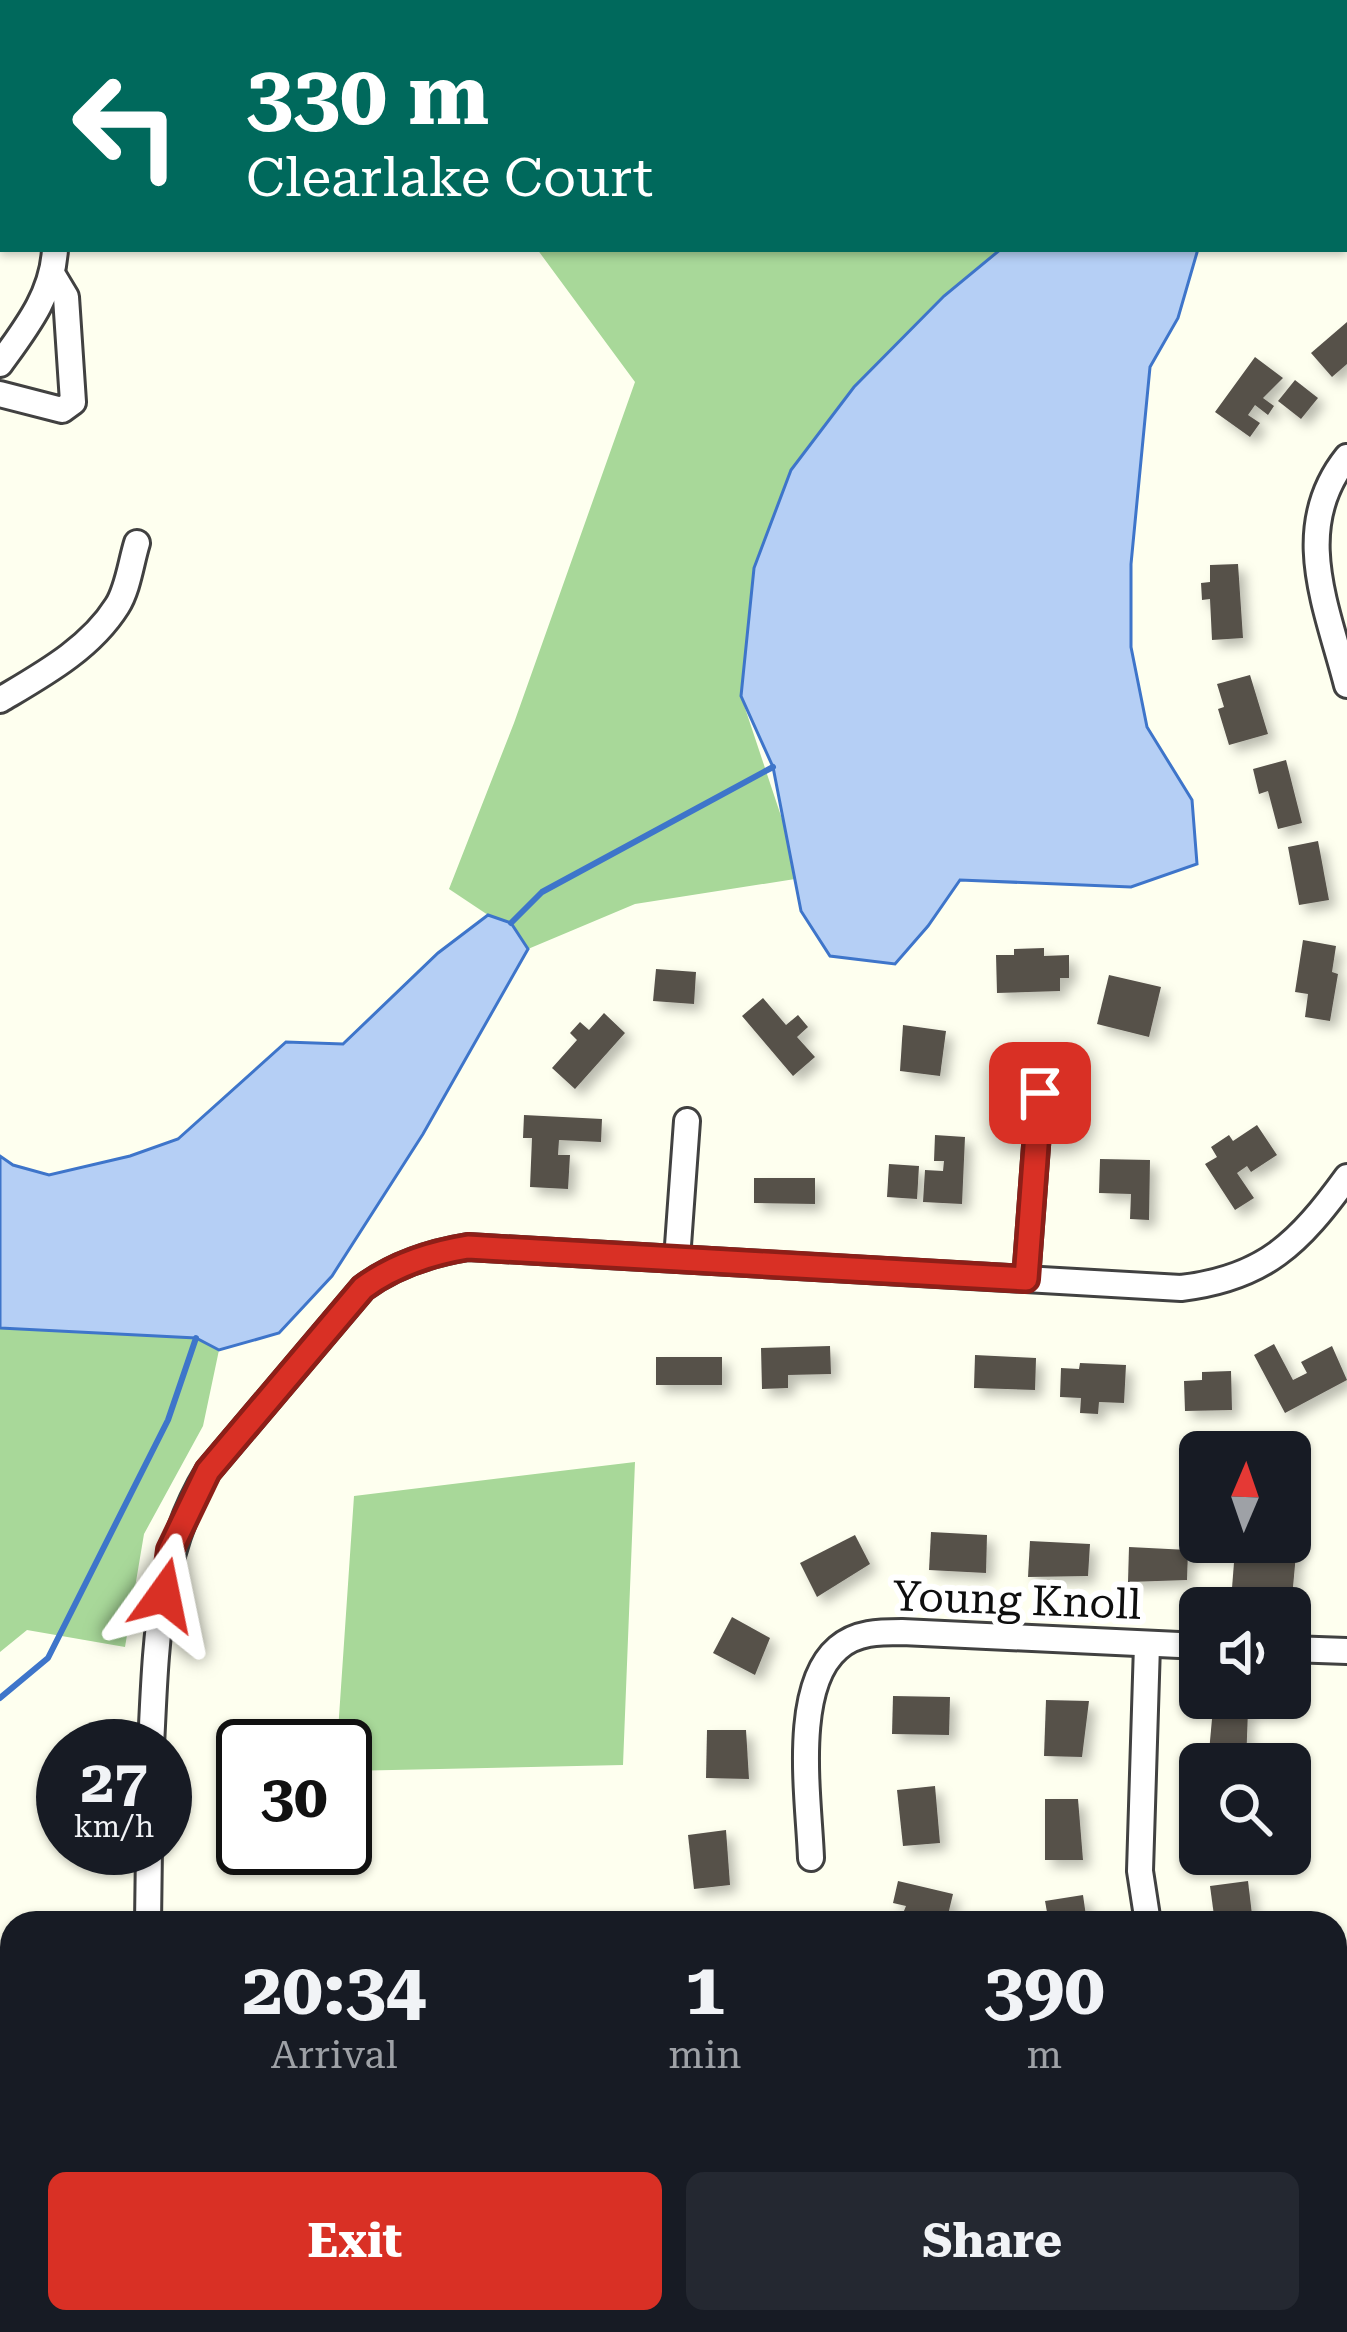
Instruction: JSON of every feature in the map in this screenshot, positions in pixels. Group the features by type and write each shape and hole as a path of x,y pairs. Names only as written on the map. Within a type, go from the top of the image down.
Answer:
{"street":[{"path":"0,364 54,277 56,252"},
{"path":"0,394 62,410 74,403 66,297 54,277"},
{"path":"1347,457 1324,493 1315,522 1317,569 1347,685"},
{"path":"0,700 68,658 101,625 120,603 137,543"},
{"path":"1026,1279 1040,1093"},
{"path":"676,1259 687,1121"},
{"path":"153,1719 170,1550 196,1491 363,1288 381,1275 437,1252 468,1247 1181,1288 1243,1276 1291,1244 1347,1178"},
{"name":"Young Knoll","path":"811,1858 810,1693 837,1648 868,1633 902,1632 1179,1646"},
{"path":"1146,1911 1140,1871 1148,1645"},
{"path":"1311,1650 1347,1652"},
{"path":"148,1911 149,1875"}],"green space":[{"path":"539,252 997,252 944,296 854,387 791,470 741,696 786,831 795,879 635,904 528,949 449,889 514,723 635,382"},
{"path":"0,1328 196,1338 219,1350 203,1426 144,1534 125,1647 27,1630 0,1652"},
{"path":"635,1462 623,1765 372,1770 372,1719 339,1719 354,1496"}],"water":[{"path":"997,252 1197,252 1178,318 1150,367 1131,564 1131,647 1147,727 1192,800 1197,864 1131,887 960,880 895,964 830,956 801,911 773,767 741,696 754,568 791,470 854,387 944,296"},
{"path":"488,915 511,923 528,949 423,1134 332,1276 279,1333 219,1350 196,1338 0,1328 0,1156 13,1165 49,1175 178,1139 286,1042 343,1044 438,953"}],"building":[{"path":"1347,322 1347,364 1332,377 1311,353"},
{"path":"1255,357 1283,378 1263,398 1274,406 1268,415 1255,405 1248,415 1260,423 1250,437 1215,412"},
{"path":"1295,380 1318,398 1301,419 1278,401"},
{"path":"1238,564 1243,638 1212,640 1210,599 1202,600 1201,583 1210,582 1210,565"},
{"path":"1250,675 1268,734 1229,745 1218,709 1224,707 1217,684"},
{"path":"1286,760 1302,823 1278,829 1268,791 1259,794 1253,769"},
{"path":"1318,841 1329,900 1299,905 1288,847"},
{"path":"1303,940 1336,946 1332,972 1338,974 1330,1021 1305,1017 1308,994 1295,992"},
{"path":"1044,948 1044,956 1069,955 1069,978 1060,978 1060,991 997,993 996,955"},
{"path":"656,969 696,972 694,1004 653,1001"},
{"path":"1109,975 1161,987 1149,1037 1097,1024"},
{"path":"763,998 786,1025 798,1015 808,1027 797,1037 815,1057 793,1076 742,1016"},
{"path":"604,1013 625,1033 575,1089 552,1068 577,1040 570,1033 580,1022 589,1030"},
{"path":"903,1025 946,1031 940,1076 900,1071"},
{"path":"524,1115 602,1119 601,1142 559,1140 558,1155 570,1155 568,1189 530,1187 532,1138 523,1138"},
{"path":"1257,1125 1277,1155 1251,1172 1247,1166 1237,1173 1254,1198 1235,1210 1205,1164 1217,1157 1211,1147 1229,1135 1233,1141"},
{"path":"935,1135 965,1137 962,1204 923,1202 925,1170 943,1171 944,1161 934,1161"},
{"path":"1100,1159 1150,1160 1149,1220 1130,1219 1131,1194 1099,1193"},
{"path":"889,1164 919,1166 917,1199 887,1197"},
{"path":"754,1178 815,1178 815,1204 754,1203"},
{"path":"1274,1344 1293,1380 1307,1373 1301,1362 1332,1346 1347,1380 1285,1413 1254,1355"},
{"path":"830,1346 831,1374 788,1375 788,1388 762,1389 761,1348"},
{"path":"975,1355 1036,1358 1035,1390 974,1388"},
{"path":"656,1357 722,1357 722,1385 656,1385"},
{"path":"1080,1363 1126,1365 1124,1403 1099,1402 1098,1414 1080,1413 1081,1398 1060,1397 1061,1368 1079,1369"},
{"path":"1231,1371 1232,1410 1185,1411 1184,1381 1202,1380 1202,1372"},
{"path":"931,1532 987,1535 986,1573 929,1570"},
{"path":"855,1535 870,1564 817,1597 800,1563"},
{"path":"1030,1541 1090,1544 1088,1576 1028,1577"},
{"path":"1129,1547 1179,1550 1179,1563 1188,1563 1187,1580 1128,1582"},
{"path":"1234,1563 1295,1563 1293,1587 1232,1587"},
{"path":"732,1617 770,1638 755,1675 713,1653"},
{"path":"893,1696 950,1697 949,1735 892,1734"},
{"path":"1046,1700 1089,1701 1082,1757 1044,1756"},
{"path":"1212,1719 1248,1719 1247,1743 1210,1743"},
{"path":"707,1730 746,1730 749,1779 706,1778"},
{"path":"935,1786 940,1843 903,1846 897,1790"},
{"path":"1045,1799 1078,1799 1083,1860 1045,1860"},
{"path":"726,1830 730,1885 694,1889 688,1835"},
{"path":"898,1881 953,1894 949,1911 904,1911 906,1906 893,1903"},
{"path":"1248,1881 1252,1911 1213,1911 1210,1886"},
{"path":"1083,1895 1085,1911 1047,1911 1045,1901"}],"waterway":[{"path":"511,923 542,892 773,767"},
{"path":"0,1698 48,1658 168,1420 196,1338"}],"route":[{"path":"164,1595 170,1550 208,1471 363,1288 381,1275 437,1252 468,1247 1026,1279 1040,1093"}]}
